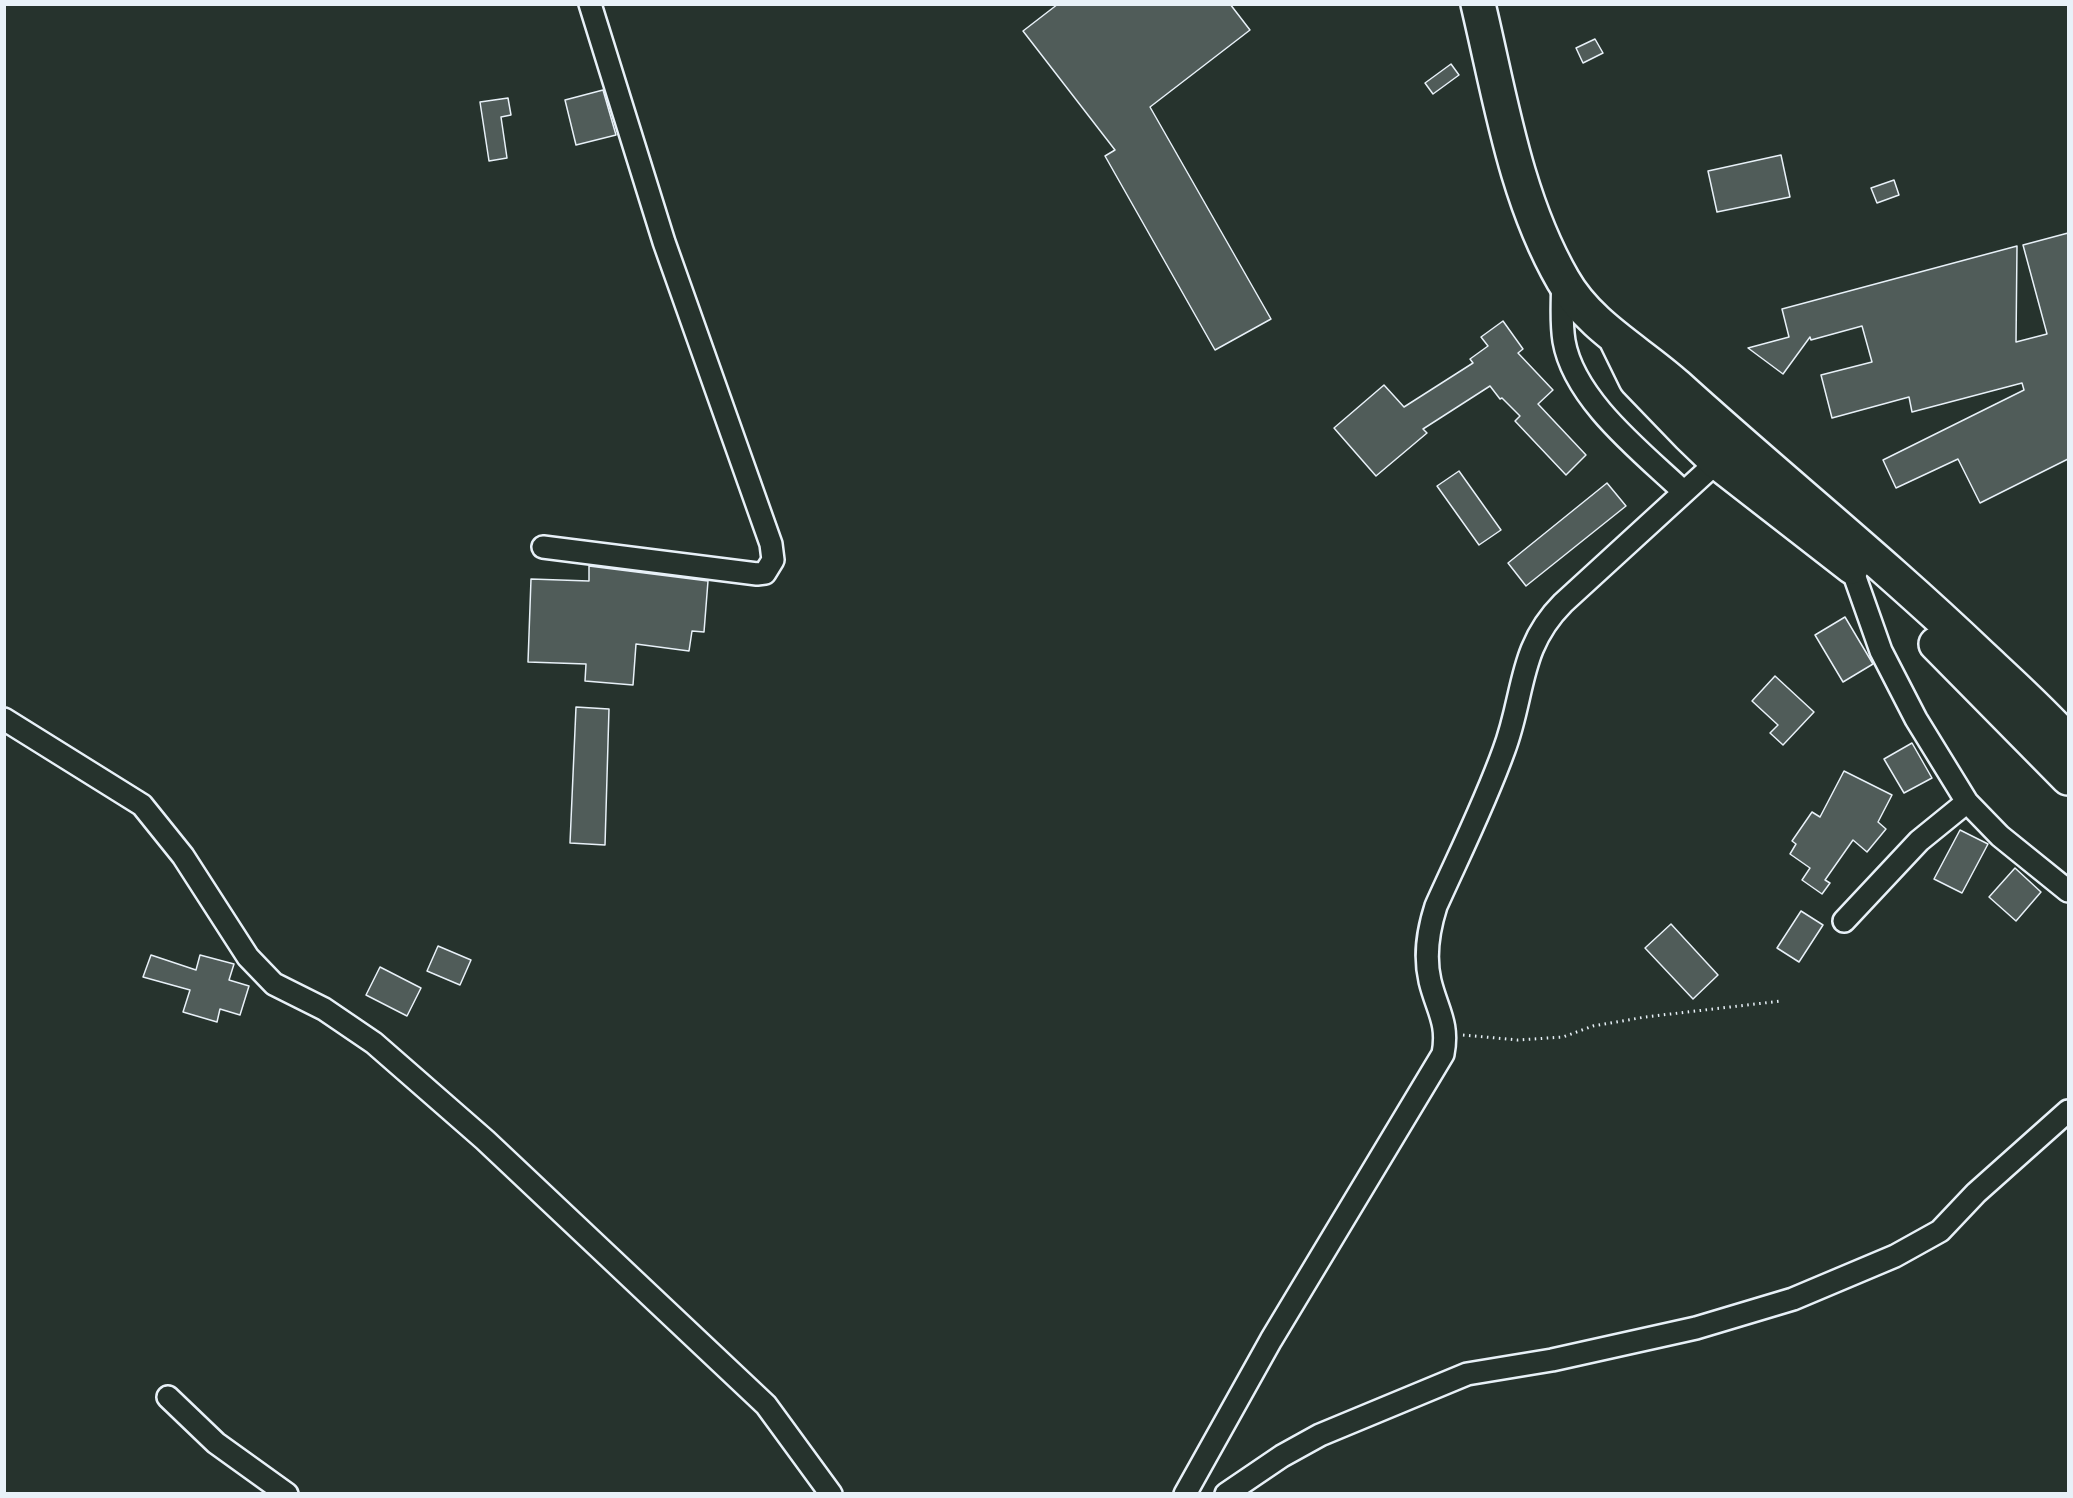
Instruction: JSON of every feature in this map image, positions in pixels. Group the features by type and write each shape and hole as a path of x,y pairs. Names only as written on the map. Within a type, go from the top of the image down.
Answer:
{"main road":[{"path":"1478,4 1522,182 1540,239 1563,281 1586,311 1615,337 1647,359 1736,440 1930,606 2045,715 2068,741"},
{"path":"1615,337 1641,387 1717,462 1851,566 1923,631 2068,778"}],"street":[{"path":"543,548 757,574 765,573 773,560 771,544 664,242 590,4"},
{"path":"1563,281 1562,318 1565,344 1575,372 1616,426 1683,492"},
{"path":"1185,1494 1271,1341 1443,1054 1447,1033 1431,982 1427,957 1428,931 1436,906 1506,744 1528,656 1536,636 1548,618 1563,603 1717,462"},
{"path":"1851,566 1881,651 1916,719 1967,802 2000,836 2068,891"},
{"path":"4,719 142,806 183,856 248,957 274,984 324,1009 374,1043 485,1140 766,1405 831,1494"},
{"path":"1844,921 1919,841 1967,802"},
{"path":"1226,1494 1282,1456 1320,1435 1467,1374 1552,1360 1696,1328 1793,1299 1903,1252 1940,1231 1976,1193 2068,1111"},
{"path":"168,1397 216,1443 287,1494"}],"path":[{"path":"1447,1033 1518,1040 1563,1036 1593,1026 1645,1017 1781,1001"}],"building":[{"path":"1058,4 1230,4 1250,30 1150,107 1271,319 1215,350 1105,156 1115,150 1023,31"},
{"path":"1595,39 1603,53 1583,63 1576,48"},
{"path":"1451,64 1459,75 1433,94 1425,83"},
{"path":"603,90 616,135 576,145 565,100"},
{"path":"508,98 511,115 501,117 507,158 489,161 480,102"},
{"path":"1781,155 1790,197 1717,212 1708,171"},
{"path":"1894,180 1899,195 1877,203 1871,188"},
{"path":"2068,233 2068,459 1980,503 1958,459 1896,488 1883,460 2024,390 2022,383 1912,412 1909,397 1832,418 1821,375 1872,362 1862,326 1811,340 1810,337 1783,374 1748,348 1789,337 1782,309 2017,246 2016,342 2047,334 2023,245"},
{"path":"1503,321 1523,349 1518,353 1553,390 1538,404 1586,455 1566,475 1515,421 1520,416 1502,398 1500,399 1490,386 1423,429 1427,433 1376,476 1334,428 1384,385 1404,407 1473,363 1470,359 1488,346 1481,337"},
{"path":"1459,471 1501,530 1479,545 1437,486"},
{"path":"1607,483 1626,506 1526,586 1508,563"},
{"path":"589,566 708,581 704,632 692,631 689,651 636,644 633,685 585,681 586,664 528,662 531,579 589,581"},
{"path":"1845,617 1873,664 1843,682 1815,635"},
{"path":"1775,676 1814,712 1783,745 1770,733 1778,725 1752,701"},
{"path":"576,707 609,709 605,845 570,843"},
{"path":"1912,743 1932,778 1904,793 1884,759"},
{"path":"1844,771 1892,795 1878,822 1886,829 1867,852 1853,840 1825,880 1830,883 1822,894 1802,880 1810,868 1790,854 1796,844 1792,841 1812,812 1820,817"},
{"path":"1960,830 1988,844 1962,893 1934,879"},
{"path":"2015,868 2041,892 2016,921 1989,897"},
{"path":"1801,911 1823,925 1799,962 1777,948"},
{"path":"1671,924 1718,975 1693,999 1645,948"},
{"path":"438,946 471,960 460,985 427,971"},
{"path":"151,955 196,970 200,955 234,964 229,980 249,986 240,1015 220,1009 217,1022 183,1012 190,990 143,977"},
{"path":"380,967 421,988 407,1016 366,995"}]}
